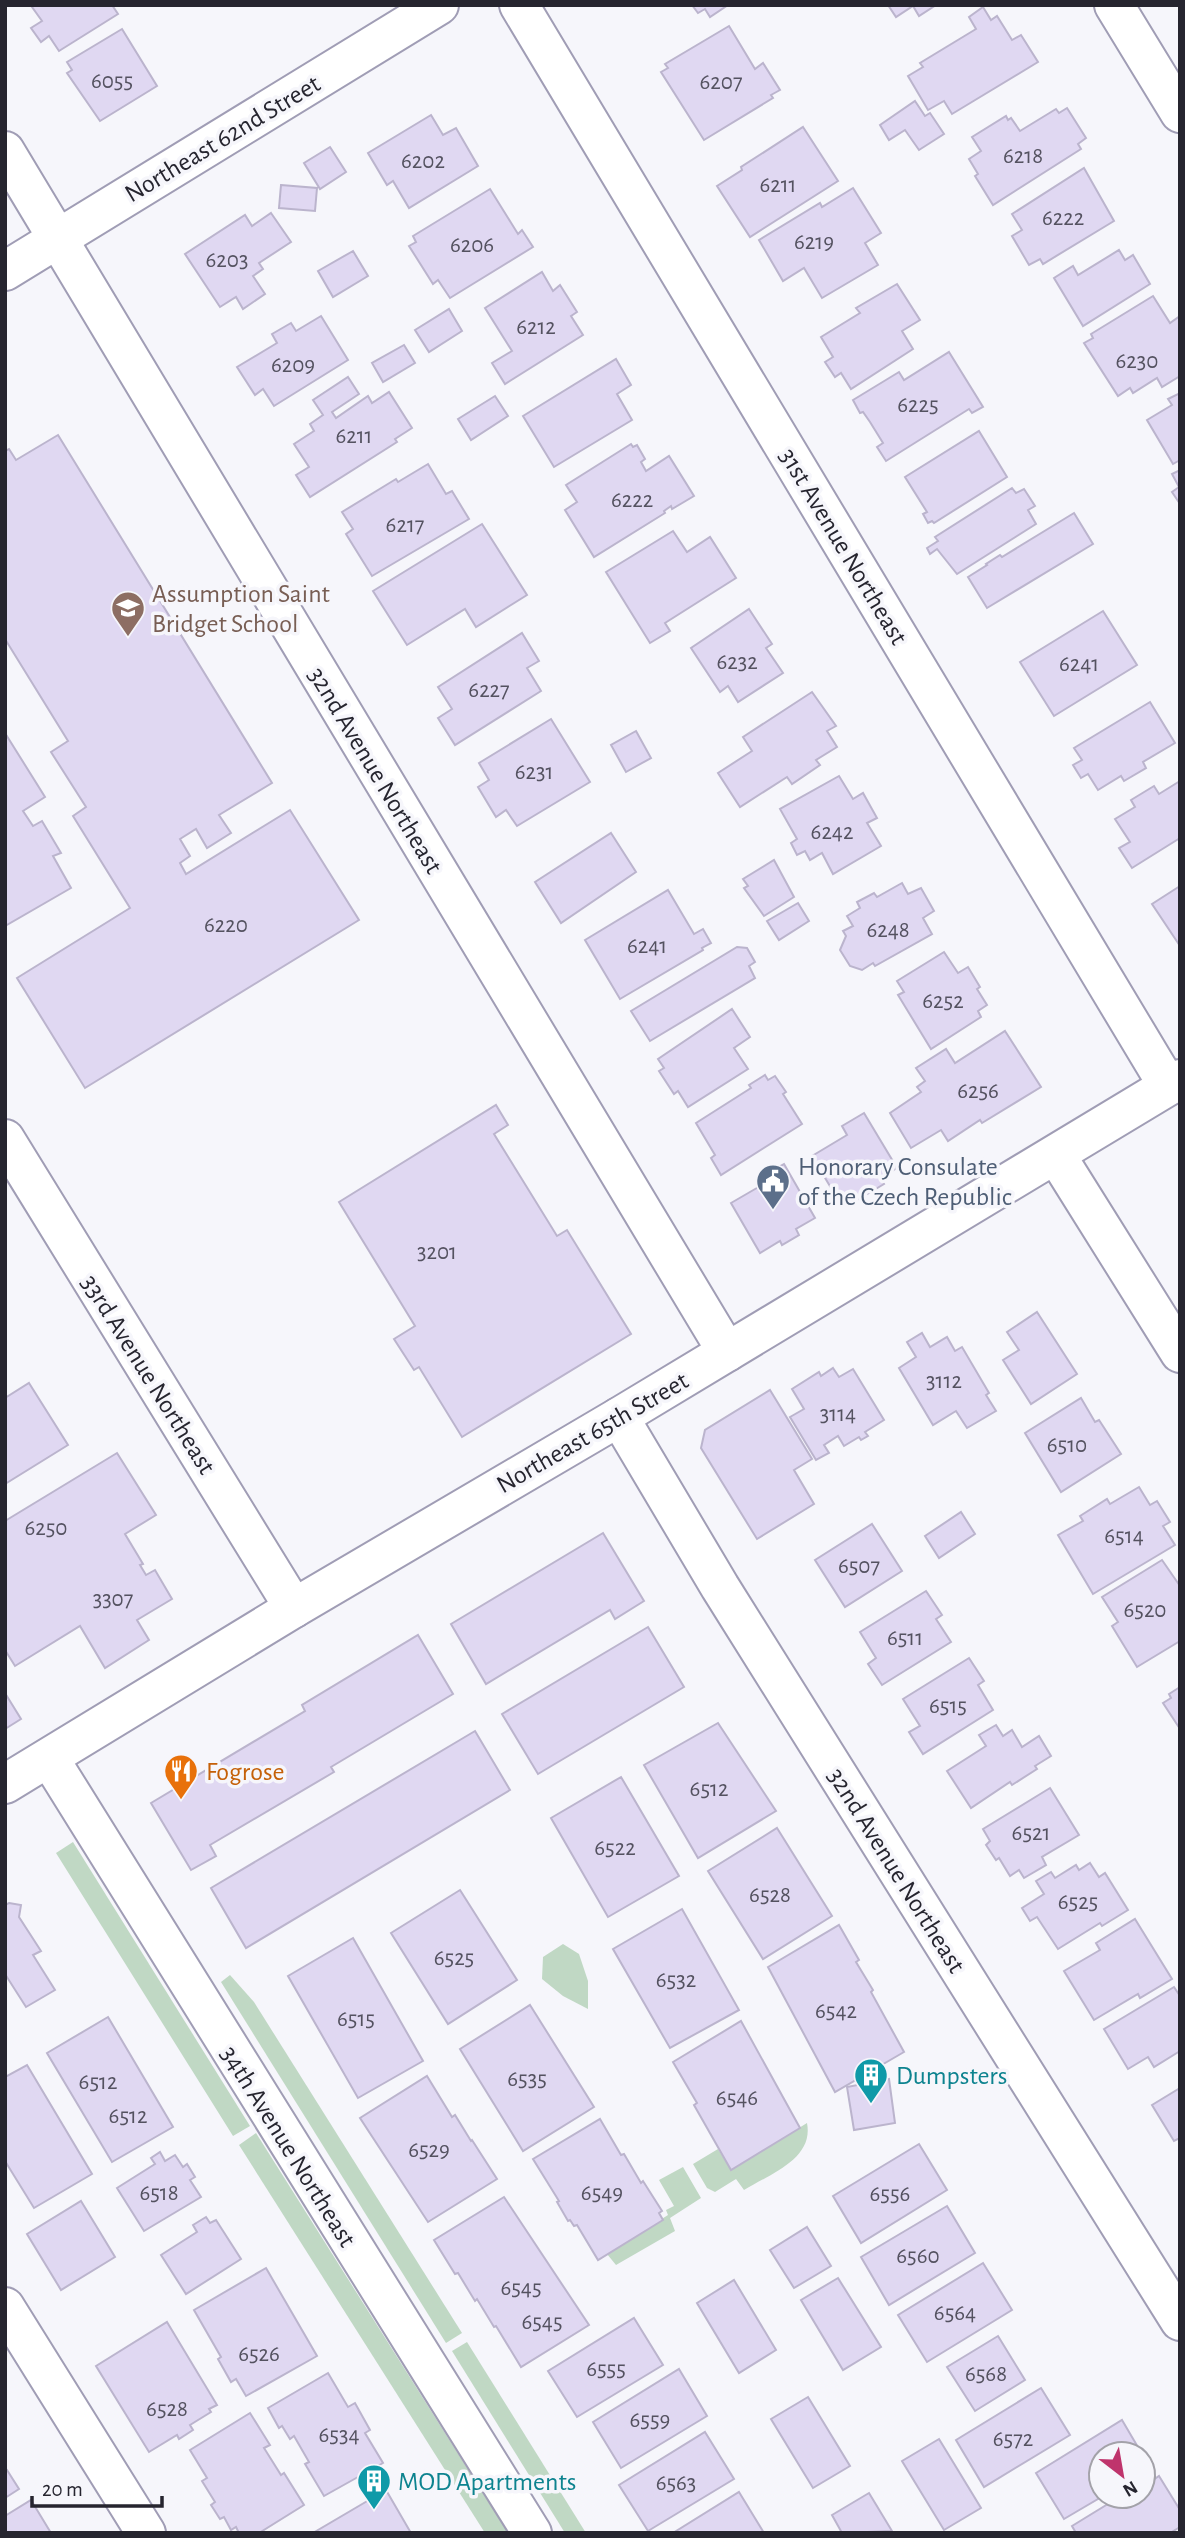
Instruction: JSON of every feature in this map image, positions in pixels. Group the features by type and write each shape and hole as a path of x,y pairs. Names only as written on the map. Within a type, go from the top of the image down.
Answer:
{"street":[{"name":"Northeast 62nd Street","path":"5,271 439,5"},
{"name":"31st Avenue Northeast","path":"519,5 1174,1083"},
{"path":"1114,5 1180,113"},
{"name":"32nd Avenue Northeast","path":"5,151 727,1352"},
{"name":"Northeast 65th Street","path":"5,1784 294,1608 619,1417 1174,1083"},
{"name":"33rd Avenue Northeast","path":"5,1139 294,1608"},
{"path":"1056,1155 1180,1353"},
{"name":"32nd Avenue Northeast","path":"619,1417 727,1599 1180,2321"},
{"name":"34th Avenue Northeast","path":"49,1758 532,2533"},
{"path":"5,2307 146,2533"}],"green space":[{"path":"73,1842 250,2126 233,2136 56,1853"},
{"path":"563,1944 579,1954 588,1981 588,2009 563,1996 542,1979 543,1957"},
{"path":"230,1975 254,2002 462,2333 446,2343 221,1982"},
{"path":"807,2123 804,2146 797,2156 744,2190 736,2179 715,2192 707,2188 693,2164 718,2149 731,2170"},
{"path":"256,2133 508,2533 485,2533 239,2145"},
{"path":"683,2167 701,2198 670,2218 675,2231 616,2265 607,2254 668,2215 666,2210 674,2206 659,2180"},
{"path":"467,2342 586,2533 565,2533 452,2351"}],"building":[{"path":"112,5 118,14 59,51 49,36 41,42 31,28 42,21 32,7"},
{"path":"692,5 728,5 710,17 705,9 698,13"},
{"path":"888,5 936,5 919,16 913,6 896,17"},
{"path":"983,7 991,20 997,16 1012,40 1021,35 1038,62 952,114 944,101 928,110 908,76 923,67 920,63 976,29 969,17"},
{"path":"729,26 755,69 763,63 780,90 771,95 773,98 704,140 661,72 668,68 665,64"},
{"path":"122,29 157,86 100,121 67,73 72,70 67,62"},
{"path":"915,101 925,116 930,113 944,134 919,150 905,130 889,140 880,125"},
{"path":"1067,108 1086,138 1078,144 1081,149 993,205 975,176 978,174 969,159 981,151 972,137 1006,116 1008,120 1011,118 1020,131 1056,109 1059,113"},
{"path":"431,115 443,135 456,128 478,166 409,208 393,181 387,185 368,153"},
{"path":"803,127 838,181 750,237 717,186"},
{"path":"330,147 346,172 320,189 304,163"},
{"path":"1084,168 1114,221 1043,264 1040,259 1029,265 1012,236 1022,230 1012,214"},
{"path":"281,185 317,188 315,211 279,208"},
{"path":"853,188 881,233 865,243 878,265 822,298 804,268 783,281 759,240 820,203 822,207"},
{"path":"490,189 518,234 522,230 533,247 450,298 438,280 433,284 409,246 416,242 413,236"},
{"path":"271,213 291,242 259,263 263,269 253,276 265,294 243,309 236,297 220,307 185,254 245,215 252,226"},
{"path":"1119,250 1125,260 1133,255 1150,284 1083,326 1054,278 1073,266 1078,275"},
{"path":"353,251 368,276 333,297 318,271"},
{"path":"542,272 553,291 560,285 577,312 571,316 583,335 505,384 492,363 512,351 485,308"},
{"path":"897,284 920,320 902,331 913,349 851,389 841,373 835,377 825,362 833,357 821,337 860,313 856,308"},
{"path":"1153,296 1170,323 1180,316 1180,376 1162,387 1157,378 1133,393 1130,388 1118,396 1084,343 1093,338 1091,334"},
{"path":"449,309 462,331 429,352 415,330"},
{"path":"321,316 348,360 274,406 263,389 255,395 237,367 277,343 272,334 291,323 296,331"},
{"path":"404,345 415,363 383,382 372,363"},
{"path":"949,352 983,407 972,413 969,409 886,461 877,447 883,443 853,400 899,372 904,380"},
{"path":"616,359 631,385 617,394 632,420 554,467 523,416"},
{"path":"348,377 359,394 332,412 336,418 368,396 372,403 389,392 412,428 395,439 397,442 310,497 296,475 309,467 294,444 314,431 310,424 323,415 313,400"},
{"path":"1180,393 1180,460 1173,464 1147,420 1172,405 1168,399"},
{"path":"495,396 508,416 471,440 458,419"},
{"path":"979,431 1007,477 934,523 928,523 923,514 927,512 905,477"},
{"path":"58,435 272,783 219,815 231,833 207,848 196,829 180,839 190,856 180,863 186,874 290,810 359,920 85,1088 17,978 130,908 73,816 86,807 51,752 68,741 5,639 5,451 9,449 16,460"},
{"path":"631,444 633,447 637,445 645,459 641,462 646,471 669,456 694,496 672,509 671,506 665,513 594,557 565,510 577,502 566,485"},
{"path":"428,464 446,494 452,491 469,519 372,576 346,534 353,529 342,512 396,479 398,482"},
{"path":"1180,470 1180,504 1172,492 1179,487 1172,474"},
{"path":"1012,488 1016,493 1024,489 1035,506 1028,510 1036,524 957,574 937,549 930,554 927,548 938,541 935,537"},
{"path":"1074,513 1093,544 987,608 968,577 1000,555 1002,557"},
{"path":"482,524 527,595 476,627 465,609 407,645 373,591"},
{"path":"673,531 687,552 710,537 736,578 665,623 670,631 650,643 606,572"},
{"path":"749,609 772,644 766,648 783,673 738,702 728,686 720,692 691,648"},
{"path":"1103,611 1137,665 1054,716 1020,662"},
{"path":"522,633 539,661 527,668 541,691 455,745 438,718 452,709 438,687"},
{"path":"812,692 836,726 827,731 837,747 816,760 820,765 792,784 787,777 740,807 718,773 752,751 743,737"},
{"path":"1150,702 1175,743 1143,762 1146,768 1124,781 1121,776 1098,790 1088,774 1081,778 1073,765 1082,760 1074,748"},
{"path":"551,719 590,782 517,826 506,810 496,817 478,787 489,780 479,763"},
{"path":"636,731 651,758 626,772 611,745"},
{"path":"5,733 45,797 23,811 33,826 42,821 61,853 53,856 71,888 5,926"},
{"path":"839,776 853,799 863,793 877,818 867,823 881,846 833,874 822,853 810,860 805,851 797,855 791,843 797,839 780,809"},
{"path":"1180,781 1180,838 1132,868 1119,848 1130,842 1115,819 1135,807 1131,800 1154,786 1159,794"},
{"path":"611,833 636,872 561,923 535,882"},
{"path":"774,860 794,897 764,916 744,888 748,886 743,879"},
{"path":"902,883 908,894 921,888 934,911 923,918 932,934 875,966 873,963 862,970 850,966 840,950 846,936 843,931 853,926 847,916 860,908 857,902 874,893 877,897"},
{"path":"1180,886 1180,946 1152,904"},
{"path":"668,890 694,934 703,929 711,943 620,999 585,940"},
{"path":"798,903 809,921 779,940 767,921"},
{"path":"737,947 747,948 755,962 749,966 755,978 650,1041 631,1011"},
{"path":"944,952 958,973 968,967 987,1005 978,1011 981,1017 931,1049 898,995 904,992 897,981"},
{"path":"732,1009 750,1037 734,1048 748,1069 688,1107 678,1091 674,1094 659,1071 664,1068 658,1059"},
{"path":"1005,1031 1041,1087 948,1141 941,1130 911,1148 890,1113 921,1092 917,1087 925,1081 916,1068 946,1049 955,1063"},
{"path":"765,1075 768,1080 775,1076 802,1124 721,1175 711,1158 715,1155 696,1123 751,1088 749,1085"},
{"path":"496,1105 508,1125 494,1134 557,1236 567,1230 631,1334 462,1437 419,1367 414,1370 394,1339 415,1326 339,1202"},
{"path":"864,1113 897,1168 880,1178 884,1184 859,1199 856,1194 840,1203 812,1156 847,1135 842,1126"},
{"name":"Honorary Consulate of the Czech Republic","path":"784,1164 815,1218 796,1229 799,1235 782,1245 780,1241 760,1253 731,1203 762,1185 758,1178"},
{"path":"1037,1312 1077,1374 1031,1404 1003,1360 1019,1350 1007,1332"},
{"path":"922,1333 930,1347 947,1337 955,1351 962,1347 989,1393 986,1395 996,1411 967,1428 956,1411 933,1425 899,1368 916,1357 907,1342"},
{"path":"833,1368 839,1377 853,1369 884,1420 865,1432 868,1436 861,1440 859,1437 844,1446 838,1436 824,1445 829,1453 816,1460 790,1417 804,1409 792,1389 819,1372 821,1376"},
{"path":"29,1383 68,1445 5,1484 5,1398"},
{"path":"770,1390 812,1459 794,1470 814,1504 757,1539 701,1448 705,1430"},
{"path":"1081,1398 1095,1422 1099,1420 1121,1454 1061,1492 1025,1433"},
{"path":"117,1453 156,1515 125,1534 143,1564 140,1565 146,1575 155,1570 172,1599 137,1620 149,1640 105,1668 80,1626 15,1666 5,1650 5,1521"},
{"path":"1139,1487 1150,1505 1157,1501 1170,1522 1163,1526 1175,1545 1093,1594 1058,1535 1083,1521 1080,1516 1107,1499 1110,1504"},
{"path":"961,1512 975,1534 939,1558 925,1536"},
{"path":"872,1524 902,1571 845,1607 815,1560"},
{"path":"603,1533 644,1601 615,1619 610,1610 486,1684 451,1624"},
{"path":"1162,1560 1180,1586 1180,1641 1137,1667 1112,1626 1118,1622 1102,1597"},
{"path":"926,1591 942,1615 936,1619 951,1642 882,1685 868,1664 876,1658 860,1632"},
{"path":"648,1627 684,1687 538,1774 502,1714"},
{"path":"418,1635 453,1694 331,1767 334,1772 210,1845 216,1856 191,1870 151,1803 305,1711 302,1705"},
{"path":"969,1658 984,1681 978,1685 993,1710 923,1754 909,1732 920,1726 903,1699"},
{"path":"1180,1687 1180,1729 1163,1703 1171,1698 1169,1694"},
{"path":"5,1693 21,1719 5,1729"},
{"path":"718,1723 776,1811 698,1858 644,1765"},
{"path":"996,1725 1003,1736 1012,1730 1022,1747 1039,1736 1051,1756 1035,1766 1037,1769 1012,1785 1010,1782 971,1808 947,1771 986,1746 979,1735"},
{"path":"475,1731 510,1790 246,1948 211,1888"},
{"path":"621,1777 679,1876 608,1917 551,1818"},
{"path":"1050,1788 1079,1835 1042,1857 1046,1865 1024,1878 1019,1870 1010,1876 999,1858 996,1860 986,1845 990,1841 983,1829"},
{"path":"777,1828 832,1916 763,1959 708,1871"},
{"path":"1090,1863 1099,1877 1105,1873 1128,1910 1102,1926 1100,1923 1058,1949 1037,1917 1030,1921 1022,1908 1044,1894 1036,1881 1051,1872 1055,1878 1076,1865 1079,1870"},
{"path":"460,1890 517,1980 448,2024 391,1933"},
{"path":"5,1905 21,1905 19,1917 41,1951 33,1955 55,1990 26,2007 5,1974"},
{"path":"682,1909 739,2010 670,2048 613,1949"},
{"path":"1135,1919 1172,1979 1140,1998 1138,1994 1094,2020 1064,1971 1100,1950 1096,1943"},
{"path":"839,1925 904,2052 835,2092 768,1967"},
{"path":"353,1938 423,2061 358,2098 288,1976"},
{"path":"1174,1987 1180,1996 1180,2051 1154,2067 1148,2057 1128,2069 1104,2029"},
{"path":"530,2005 594,2107 523,2151 460,2049"},
{"path":"108,2017 173,2127 112,2162 47,2053"},
{"path":"741,2021 800,2128 731,2170 673,2062"},
{"path":"27,2065 92,2174 34,2208 5,2161 5,2077"},
{"path":"427,2076 452,2117 455,2115 497,2179 428,2222 360,2118"},
{"name":"Dumpsters","path":"889,2079 895,2123 854,2130 847,2087"},
{"path":"1180,2088 1180,2138 1174,2141 1152,2105"},
{"path":"600,2119 621,2155 624,2154 662,2211 659,2213 663,2220 598,2260 577,2225 574,2226 568,2221 533,2159"},
{"path":"919,2144 947,2190 861,2243 833,2196"},
{"path":"160,2152 165,2161 175,2155 183,2167 187,2164 195,2177 190,2180 201,2197 144,2231 117,2188 155,2164 151,2158"},
{"path":"504,2197 589,2325 521,2367 496,2326 494,2327 477,2299 475,2301 458,2273 455,2274 434,2240"},
{"path":"81,2201 115,2257 61,2290 27,2234"},
{"path":"947,2206 975,2253 889,2305 861,2257"},
{"path":"206,2217 210,2223 216,2220 241,2259 186,2294 161,2255 197,2232 193,2225"},
{"path":"807,2227 831,2266 794,2288 770,2250"},
{"path":"983,2263 1012,2310 927,2362 898,2315"},
{"path":"266,2268 317,2356 246,2396 236,2379 231,2382 218,2359 221,2357 194,2310"},
{"path":"838,2278 881,2347 843,2370 801,2300"},
{"path":"734,2280 776,2350 739,2373 697,2303"},
{"path":"634,2318 663,2365 577,2417 548,2371"},
{"path":"167,2322 217,2405 190,2425 193,2430 179,2439 177,2435 149,2452 96,2366"},
{"path":"998,2336 1025,2380 975,2411 947,2367"},
{"path":"679,2369 707,2416 621,2468 593,2422"},
{"path":"328,2373 348,2407 355,2403 370,2430 365,2433 383,2463 324,2496 305,2464 309,2462 294,2436 290,2439 282,2426 279,2428 268,2408"},
{"path":"1041,2388 1070,2435 984,2487 956,2440"},
{"path":"808,2397 850,2466 813,2488 771,2419"},
{"path":"250,2413 270,2445 264,2448 304,2505 259,2533 239,2533 236,2527 231,2530 224,2517 220,2519 211,2505 215,2502 202,2481 207,2478 190,2450"},
{"path":"1122,2420 1134,2440 1090,2440"},
{"path":"705,2432 734,2479 648,2531 619,2485"},
{"path":"939,2439 981,2508 944,2530 902,2461"},
{"path":"1087,2442 1087,2505 1064,2519 1036,2473"},
{"path":"7,2470 19,2489 5,2498 5,2471"},
{"path":"1159,2476 1180,2510 1180,2527 1170,2533 1076,2533 1072,2526 1098,2510 1157,2510"},
{"name":"MOD Apartments","path":"386,2490 411,2533 313,2533"},
{"path":"739,2492 764,2533 673,2533"},
{"path":"869,2493 892,2531 842,2533 832,2515"},
{"path":"31,2500 51,2533 5,2533 5,2516"}],"place":[{"name":"Assumption Saint Bridget School","path":"128,638"},
{"name":"Honorary Consulate of the Czech Republic","path":"773,1211"},
{"name":"Fogrose","path":"181,1801"},
{"name":"Dumpsters","path":"871,2105"},
{"name":"MOD Apartments","path":"374,2511"}]}
